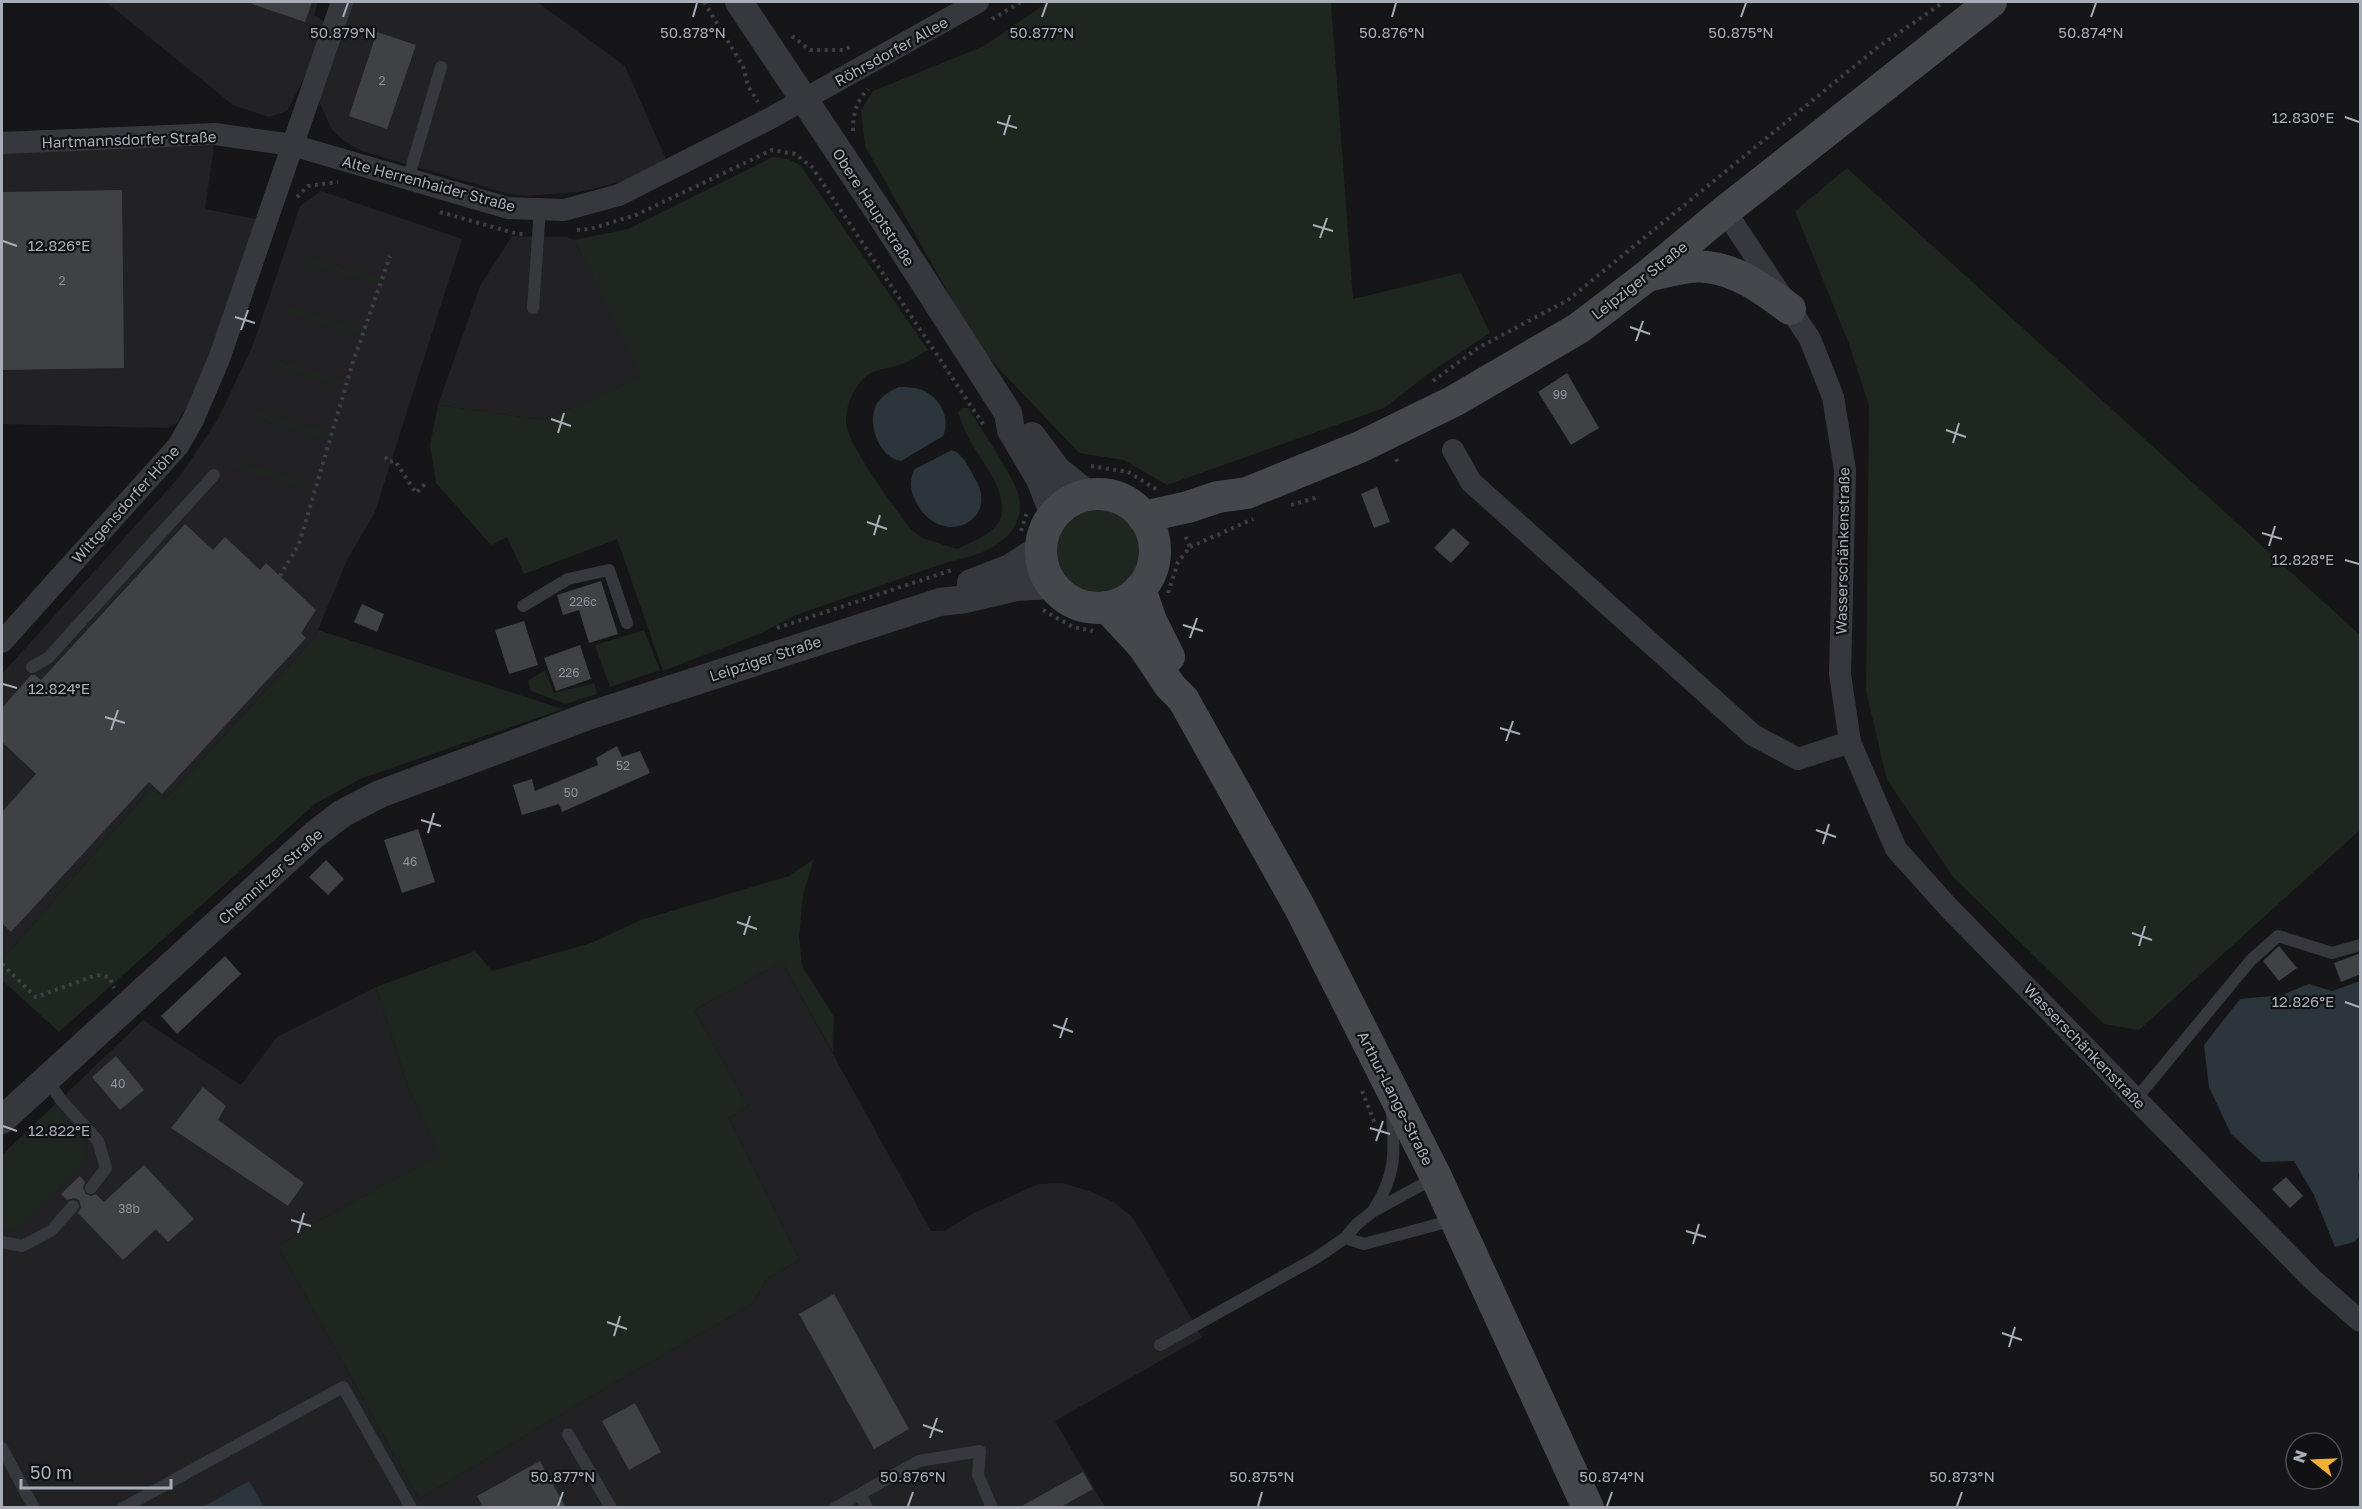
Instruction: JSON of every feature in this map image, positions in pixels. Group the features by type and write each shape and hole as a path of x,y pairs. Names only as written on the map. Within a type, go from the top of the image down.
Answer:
{"main road":[{"name":"Leipziger Straße","path":"1143,517 1247,493 1359,447 1454,401 1579,328 1991,2"},
{"path":"1647,276 1684,268 1706,267 1730,271 1764,290 1790,309"},
{"name":"Leipziger Straße","path":"1155,548 1182,530 1226,510 1247,493"},
{"path":"1100,494 1116,497 1131,505 1143,517 1152,532 1155,548 1148,578 1140,589 1102,619 1093,608 1076,604 1061,595 1046,597 1043,566 1029,543 1045,531 1041,512 1088,495 1100,494"},
{"name":"Arthur-Lange-Straße","path":"1140,589 1151,621 1181,681 1183,699"},
{"name":"Arthur-Lange-Straße","path":"1102,619 1144,647 1170,686 1183,699 1299,906 1436,1177 1588,1508"}],"street":[{"path":"292,145 342,2"},
{"name":"Obere Hauptstraße","path":"739,2 883,218 998,422 1011,430 1040,479 1041,512"},
{"name":"Röhrsdorfer Allee","path":"803,100 983,11"},
{"name":"Alte Herrenhaider Straße","path":"292,145 508,208 564,210 620,195 803,100"},
{"name":"Hartmannsdorfer Straße","path":"2,143 215,134 292,145"},
{"name":"Wittgensdorfer Höhe","path":"2,642 178,446 193,420 219,359 292,145"},
{"name":"Wasserschänkenstraße","path":"1725,211 1810,339 1833,397 1845,470 1839,674 1850,742 1896,849 1949,908 2312,1279 2361,1321"},
{"name":"Obere Hauptstraße","path":"998,422 1020,421 1057,470 1088,495"},
{"path":"1453,450 1471,482 1753,735 1798,759 1850,742"},
{"name":"Leipziger Straße","path":"940,602 963,586 1010,568 1029,543"},
{"name":"Leipziger Straße","path":"591,715 940,602 1016,588 1046,597"},
{"name":"Chemnitzer Straße","path":"2,1120 305,843 343,813 380,794 591,715"}],"lane":[{"path":"408,179 441,67"},
{"path":"533,308 540,209"},
{"path":"32,668 48,658 214,475"},
{"path":"522,606 568,579 609,570 627,623"},
{"path":"2136,1099 2251,960 2278,936 2332,953 2361,945"},
{"path":"47,1080 98,1140 106,1168 91,1188"},
{"path":"1372,1212 1385,1192 1394,1164 1391,1088"},
{"path":"1160,1345 1316,1258 1345,1238 1356,1224 1372,1212 1436,1177"},
{"path":"2,1242 22,1246 51,1231 73,1206"},
{"path":"1345,1238 1364,1244 1456,1219"},
{"path":"123,1508 343,1387 411,1508"},
{"path":"568,1434 611,1508"},
{"path":"2,1448 34,1508"},
{"path":"835,1508 919,1461 980,1451 978,1475 992,1508"},
{"path":"860,1494 867,1508"}],"path":[{"path":"704,2 743,66 748,86 769,119 781,152"},
{"path":"983,11 1021,2"},
{"path":"1427,386 1467,356 1568,300 1878,47 1944,2"},
{"path":"788,33 810,50 844,50 854,46"},
{"path":"853,135 853,116 858,101 870,85"},
{"path":"438,211 459,219 519,234 590,229 636,215 772,150 795,154 812,167 998,422"},
{"path":"293,208 297,197 309,186 334,181 344,183"},
{"path":"280,576 299,544 353,362 390,256"},
{"path":"1513,329 1516,336"},
{"path":"1467,356 1471,361"},
{"path":"385,456 389,462 395,461 416,493 425,484"},
{"path":"1396,459 1399,464"},
{"path":"1029,543 1023,528 1041,512"},
{"path":"774,631 782,625 959,568"},
{"path":"1046,597 1073,627 1102,619"},
{"path":"2,964 36,997 97,975 110,977 118,1015"},
{"path":"1359,1084 1377,1128"}],"shaded area":[{"path":"106,2 318,2 314,15 325,22 304,79 287,111 269,117 233,105"},
{"path":"348,2 537,2 625,66 667,161 624,181 580,192 525,196 509,194 362,151 344,141 332,130 318,99"},
{"path":"1048,2 1331,2 1353,299 1461,273 1490,333 1428,374 1384,408 1167,485 1124,460 1079,453 987,356 974,338 865,146 861,110 873,91 984,46"},
{"path":"214,146 205,209 256,219 198,387 178,422 168,428 2,424 2,150"},
{"path":"773,157 788,159 800,165 928,350 907,362 875,371 865,377 857,386 849,404 846,416 848,432 883,492 910,529 922,538 957,549 982,537 994,528 1001,518 1000,495 989,470 969,439 958,413 961,408 968,408 1011,477 1019,497 1020,511 1009,534 989,549 976,555 951,561 796,615 759,634 663,671 617,539 524,574 507,537 491,545 436,483 430,445 438,405 544,420 642,376 574,240 628,229"},
{"path":"1847,168 2360,635 2360,830 2139,1030 2104,1024 1954,878 1887,780 1866,691 1869,406 1849,344 1795,211"},
{"path":"321,191 462,239 375,512 347,560 315,637 166,799 152,787 2,960 2,674 180,476 218,419 253,345 300,206"},
{"path":"512,236 567,237 574,240 643,376 544,420 438,405 480,286"},
{"path":"306,257 379,279 377,284 305,261"},
{"path":"288,307 361,330 360,334 287,312"},
{"path":"274,360 347,382 345,386 272,364"},
{"path":"899,387 916,388 928,393 939,403 946,423 943,436 901,461 893,459 881,447 873,421 878,402 886,394"},
{"path":"257,412 330,434 328,439 255,416"},
{"path":"952,450 957,452 967,464 977,482 981,497 979,509 973,519 963,525 950,527 937,524 925,515 915,500 911,484 915,469"},
{"path":"233,461 307,483 305,488 232,466"},
{"path":"1098,509 1114,512 1128,521 1137,535 1140,551 1137,567 1128,581 1114,590 1098,593 1082,590 1068,581 1059,567 1056,551 1059,535 1068,521 1082,512"},
{"path":"318,630 563,709 360,779 315,804 59,1032 2,980 2,960 152,787 166,799 315,637"},
{"path":"644,630 660,670 610,687 595,645"},
{"path":"545,670 554,693 594,683 597,694 566,704 531,691 528,681"},
{"path":"814,859 803,895 799,937 802,966 834,1017 833,1053 782,962 694,1010 748,1106 729,1118 800,1260 768,1278 751,1305 636,1370 419,1499 278,1246 320,1220 440,1155 409,1089 376,987 475,951 492,971 591,943 641,920 789,876"},
{"path":"782,962 931,1231 944,1231 974,1213 1038,1184 1063,1183 1114,1202 1132,1217 1143,1234 1202,1337 1055,1421 1105,1507 2,1508 2,1155 143,1020 241,1085 277,1037 376,987 409,1089 441,1155 320,1220 278,1246 419,1499 636,1370 751,1305 768,1278 800,1260 729,1118 748,1106 694,1010"},
{"path":"2360,981 2360,1172 2358,1174 2360,1236 2354,1242 2335,1247 2314,1195 2294,1161 2262,1162 2231,1134 2209,1087 2204,1045 2240,999 2282,995 2309,984 2332,991"},
{"path":"54,1106 80,1136 86,1156 82,1165 44,1200 18,1229 2,1228 2,1157"},
{"path":"249,1481 264,1507 203,1507"}],"building":[{"path":"253,2 312,2 305,22 252,4"},
{"path":"377,32 416,45 387,129 349,116"},
{"path":"122,190 124,368 2,370 2,192"},
{"path":"1567,373 1599,428 1571,445 1538,392"},
{"path":"1377,487 1390,522 1374,528 1361,494"},
{"path":"185,524 213,550 225,537 260,570 266,563 316,610 301,633 306,638 162,794 149,782 11,932 2,923 2,812 36,774 2,742 2,708 31,675 41,680"},
{"path":"1453,528 1470,543 1451,563 1434,548"},
{"path":"601,581 618,634 589,643 579,610 563,615 557,595"},
{"path":"362,604 384,614 377,632 354,622"},
{"path":"524,621 538,665 509,674 495,630"},
{"path":"580,645 591,679 556,691 544,658"},
{"path":"617,746 622,757 640,751 650,773 562,812 559,804 522,815 513,785 532,779 535,791 598,765 596,758"},
{"path":"418,829 435,882 402,893 384,840"},
{"path":"326,860 344,879 328,895 309,877"},
{"path":"2279,946 2297,968 2279,981 2263,961"},
{"path":"2361,953 2361,974 2341,982 2334,963"},
{"path":"225,956 241,974 177,1034 161,1016"},
{"path":"116,1056 144,1090 120,1110 92,1077"},
{"path":"203,1087 226,1106 218,1120 304,1183 288,1206 171,1128"},
{"path":"144,1165 194,1219 168,1242 156,1229 123,1260 78,1213 81,1207 79,1200 74,1198 67,1200 61,1194 80,1176 85,1182 83,1188 86,1194 91,1196 96,1194 104,1202"},
{"path":"2286,1177 2303,1196 2290,1208 2272,1189"},
{"path":"834,1294 909,1429 874,1449 799,1314"},
{"path":"635,1403 661,1452 629,1470 602,1421"},
{"path":"540,1461 566,1508 483,1508 477,1496"},
{"path":"1083,1472 1093,1489 1059,1508 1018,1508"}]}
